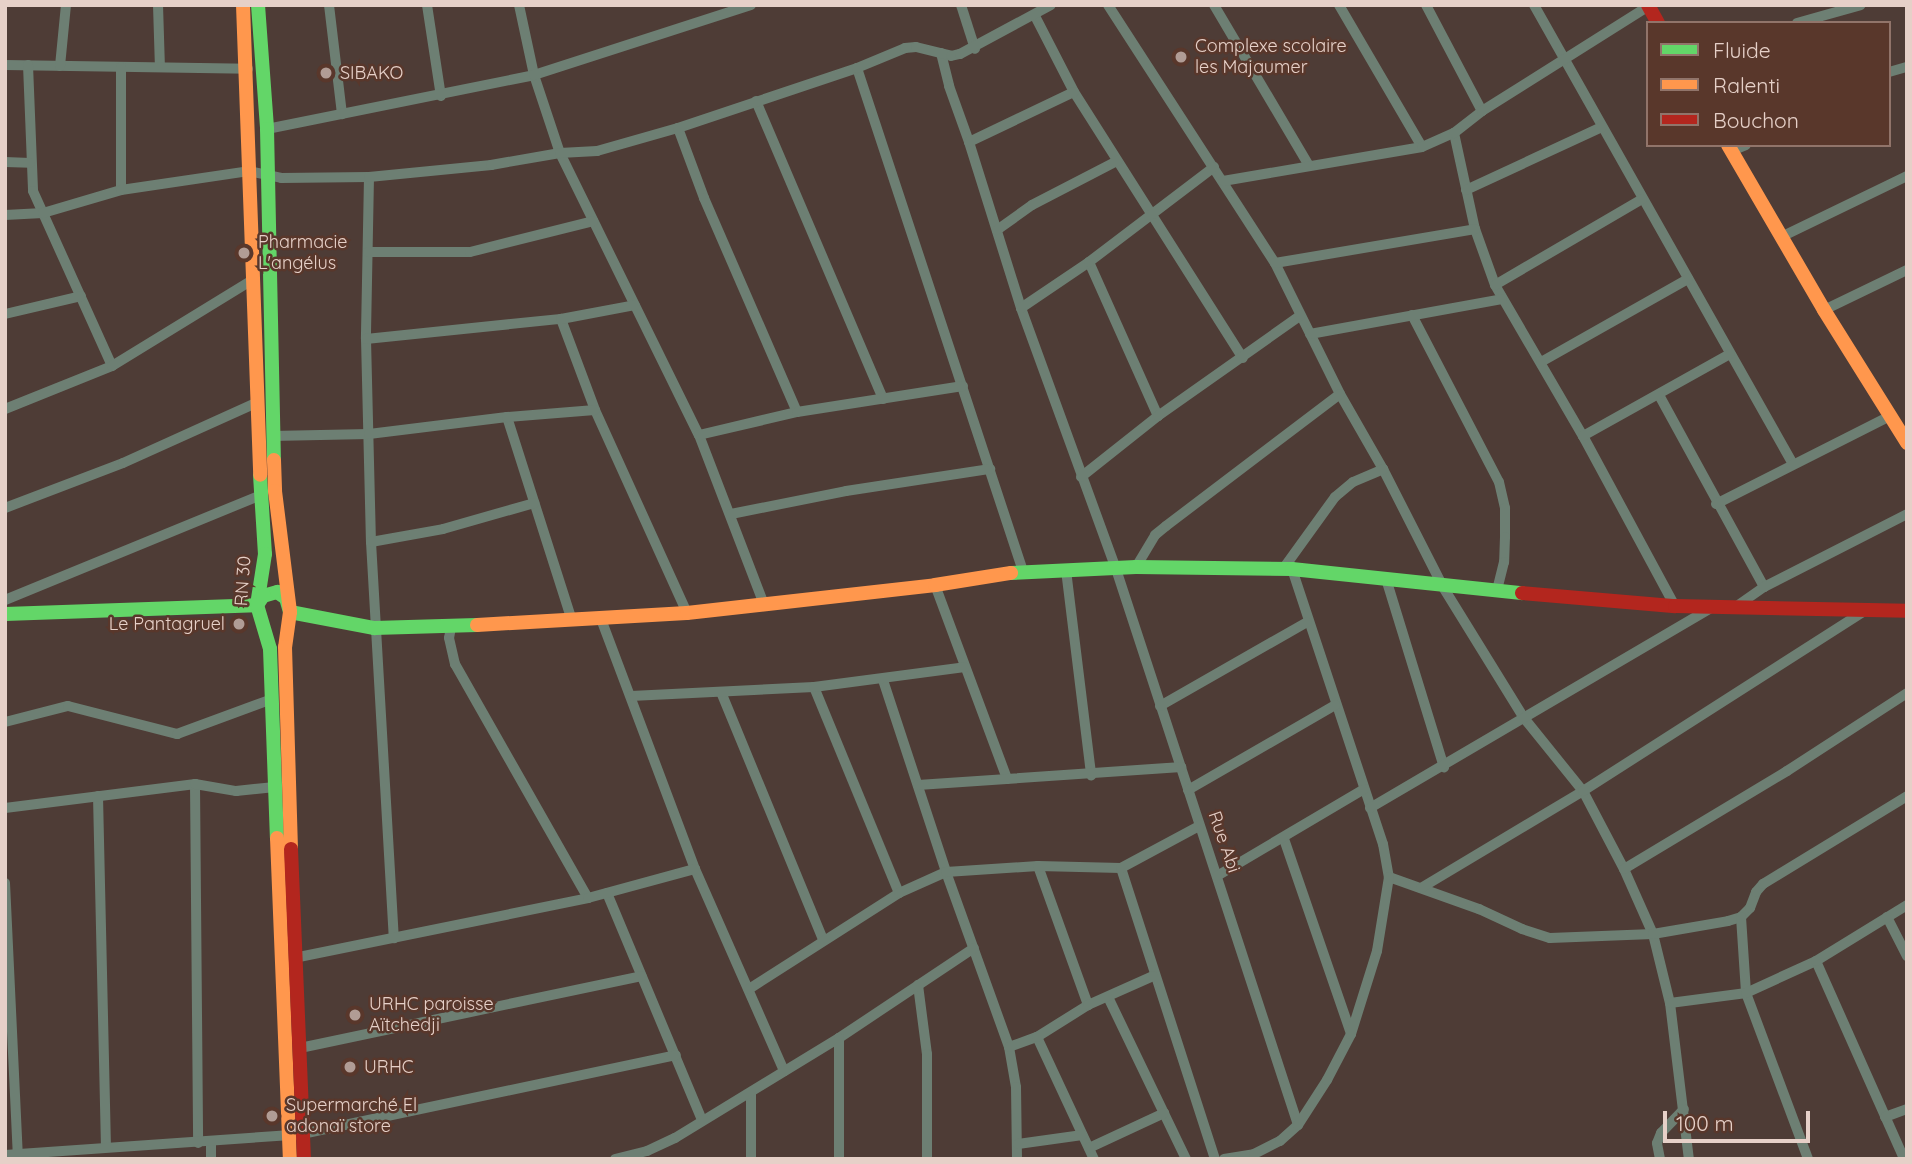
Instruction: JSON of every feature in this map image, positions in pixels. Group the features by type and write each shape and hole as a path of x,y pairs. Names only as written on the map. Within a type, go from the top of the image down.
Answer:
{"main road":[{"name":"RN 30","path":"243,5 248,69 256,403 265,554 257,605 270,649 275,787 296,1135 304,1159"},
{"name":"RN 30","path":"258,5 267,129 272,436 275,491 290,612 285,647 294,958 300,1048 296,1135 290,1159"},
{"path":"1730,148 1824,310 1907,443"},
{"path":"5,614 257,605 263,596 277,592 286,598 290,612 374,628 452,627 687,613 935,585 1023,571 1136,567 1288,569 1387,582 1675,606 1907,611"}],"street":[{"path":"60,66 66,5"},
{"path":"158,5 160,67"},
{"path":"330,5 342,114"},
{"path":"427,5 441,96"},
{"path":"519,5 534,75 560,153 699,435 764,604"},
{"path":"267,129 441,96 534,75 751,5"},
{"path":"961,5 975,48"},
{"path":"5,215 43,213 121,190 249,171 267,176 369,177 491,165 560,153 606,149 678,128 857,68 905,48 960,54 1051,5"},
{"path":"1108,5 1275,263 1340,394 1383,469 1443,587 1524,718 1583,791 1624,869 1653,934 1670,1003 1689,1159"},
{"path":"1214,5 1308,164"},
{"path":"1339,5 1422,147"},
{"path":"1426,5 1482,111"},
{"path":"1534,5 1793,464"},
{"path":"1804,21 1861,5"},
{"path":"1223,181 1308,164 1422,147 1454,133 1482,111 1648,6"},
{"path":"1035,16 1074,92 1243,358"},
{"name":"Rue Abi","path":"941,53 949,86 1021,308 1116,569 1298,1125"},
{"path":"5,65 248,69"},
{"path":"29,65 30,163 33,191 111,366"},
{"path":"121,67 121,190"},
{"path":"857,68 1023,571"},
{"path":"969,142 1074,92"},
{"path":"756,101 883,399"},
{"path":"1466,190 1602,127"},
{"path":"678,128 704,198 741,275 797,412"},
{"path":"1454,133 1475,229 1495,285 1583,436 1675,606"},
{"path":"997,230 1032,205 1116,161"},
{"path":"5,162 30,163"},
{"path":"1021,308 1089,262 1214,167"},
{"path":"1781,237 1907,176"},
{"path":"369,177 366,339 371,542 394,938"},
{"path":"1495,285 1642,199"},
{"path":"368,252 470,252 593,221"},
{"path":"1275,263 1475,229"},
{"path":"1089,262 1158,416"},
{"path":"1824,310 1907,270"},
{"path":"5,409 75,383 111,366 254,279"},
{"path":"1541,362 1688,279"},
{"path":"5,314 81,296"},
{"path":"1310,334 1502,299"},
{"path":"366,339 561,319 635,305"},
{"path":"1412,315 1501,489 1505,537 1504,562 1497,590"},
{"path":"1081,477 1158,416 1300,316"},
{"path":"561,319 595,410 687,613"},
{"path":"1583,436 1731,354"},
{"path":"699,435 797,412 963,386"},
{"path":"1136,567 1155,535 1340,394"},
{"path":"1659,395 1716,504 1764,587"},
{"path":"5,508 123,463 256,403"},
{"path":"272,436 369,434 507,417 595,410"},
{"path":"1716,504 1890,416"},
{"path":"507,417 572,621"},
{"path":"731,514 846,491 990,469"},
{"path":"1224,1159 1254,1154 1280,1141 1298,1125 1327,1080 1351,1034 1377,951 1389,877 1383,844 1288,569 1335,497 1353,482 1383,469"},
{"path":"5,599 263,494"},
{"path":"371,542 443,529 534,503"},
{"path":"1734,608 1764,587 1907,514"},
{"path":"1066,570 1091,775"},
{"path":"1387,582 1444,767"},
{"path":"935,585 1007,779"},
{"path":"1370,808 1444,767 1712,607"},
{"path":"1421,888 1583,791 1865,611"},
{"path":"601,620 695,869 784,1071"},
{"path":"1160,706 1307,622"},
{"path":"452,627 449,638 455,664 588,898"},
{"path":"631,696 814,687 883,680 965,667"},
{"path":"883,680 946,872 1009,1047 1016,1087 1019,1153 1082,1135"},
{"path":"814,687 899,892"},
{"path":"721,692 823,939"},
{"path":"1624,869 1787,771 1907,693"},
{"path":"5,722 68,706 177,734 272,699"},
{"path":"1188,790 1335,705"},
{"path":"918,785 1181,767"},
{"path":"6,804 195,784 236,791 275,787"},
{"path":"195,784 198,1143"},
{"path":"1217,876 1284,839 1364,789"},
{"path":"99,796 106,1147"},
{"path":"1808,1159 1746,993 1741,917 1763,884 1907,796"},
{"path":"749,989 899,892 946,872 1038,866 1121,868 1199,826"},
{"path":"1284,839 1351,1034"},
{"path":"1038,866 1088,1005"},
{"path":"1121,868 1153,976 1215,1159"},
{"path":"294,958 588,898 695,869"},
{"path":"1389,877 1550,938 1653,934 1741,917"},
{"path":"5,883 18,1154"},
{"path":"607,893 702,1120"},
{"path":"1670,1003 1746,993 1816,961 1907,905"},
{"path":"1887,918 1907,956"},
{"path":"615,1159 661,1146 839,1038 974,948"},
{"path":"1816,961 1903,1159"},
{"path":"300,1048 641,975"},
{"path":"1009,1047 1037,1037 1088,1005 1153,976"},
{"path":"918,985 927,1054 927,1159"},
{"path":"1108,998 1186,1159"},
{"path":"1037,1037 1091,1153 1164,1113"},
{"path":"839,1038 839,1159"},
{"path":"5,1155 296,1135 676,1055"},
{"path":"751,1093 751,1159"},
{"path":"1660,1159 1657,1143 1661,1133 1684,1109"},
{"path":"1885,1117 1907,1109"},
{"path":"211,1141 211,1159"},
{"path":"661,1146 661,1159"}],"traffic: fast":[{"path":"258,5 267,129 274,460"},
{"path":"260,475 265,554 257,605 270,649 277,838"},
{"path":"1011,573 1136,567 1292,569 1522,593"},
{"path":"5,614 257,605 263,596 277,592 286,598 290,612 374,628 477,625"}],"traffic: slow":[{"path":"243,5 260,475"},
{"path":"1729,147 1824,310 1907,443"},
{"path":"274,460 275,491 290,612 285,647 291,849"},
{"path":"477,625 687,613 935,585 1011,573"},
{"path":"277,838 290,1159"}],"traffic: jam":[{"path":"1648,5 1657,21"},
{"path":"1522,593 1675,606 1907,611"},
{"path":"291,849 304,1159"}],"place":[{"name":"Complexe scolaire les Majaumer","path":"1181,57"},
{"name":"SIBAKO","path":"326,73"},
{"name":"Pharmacie L'angélus","path":"244,253"},
{"name":"Le Pantagruel","path":"239,624"},
{"name":"URHC paroisse Aïtchedji","path":"355,1015"},
{"name":"URHC","path":"350,1067"},
{"name":"Supermarché El adonaï store","path":"272,1116"}]}
